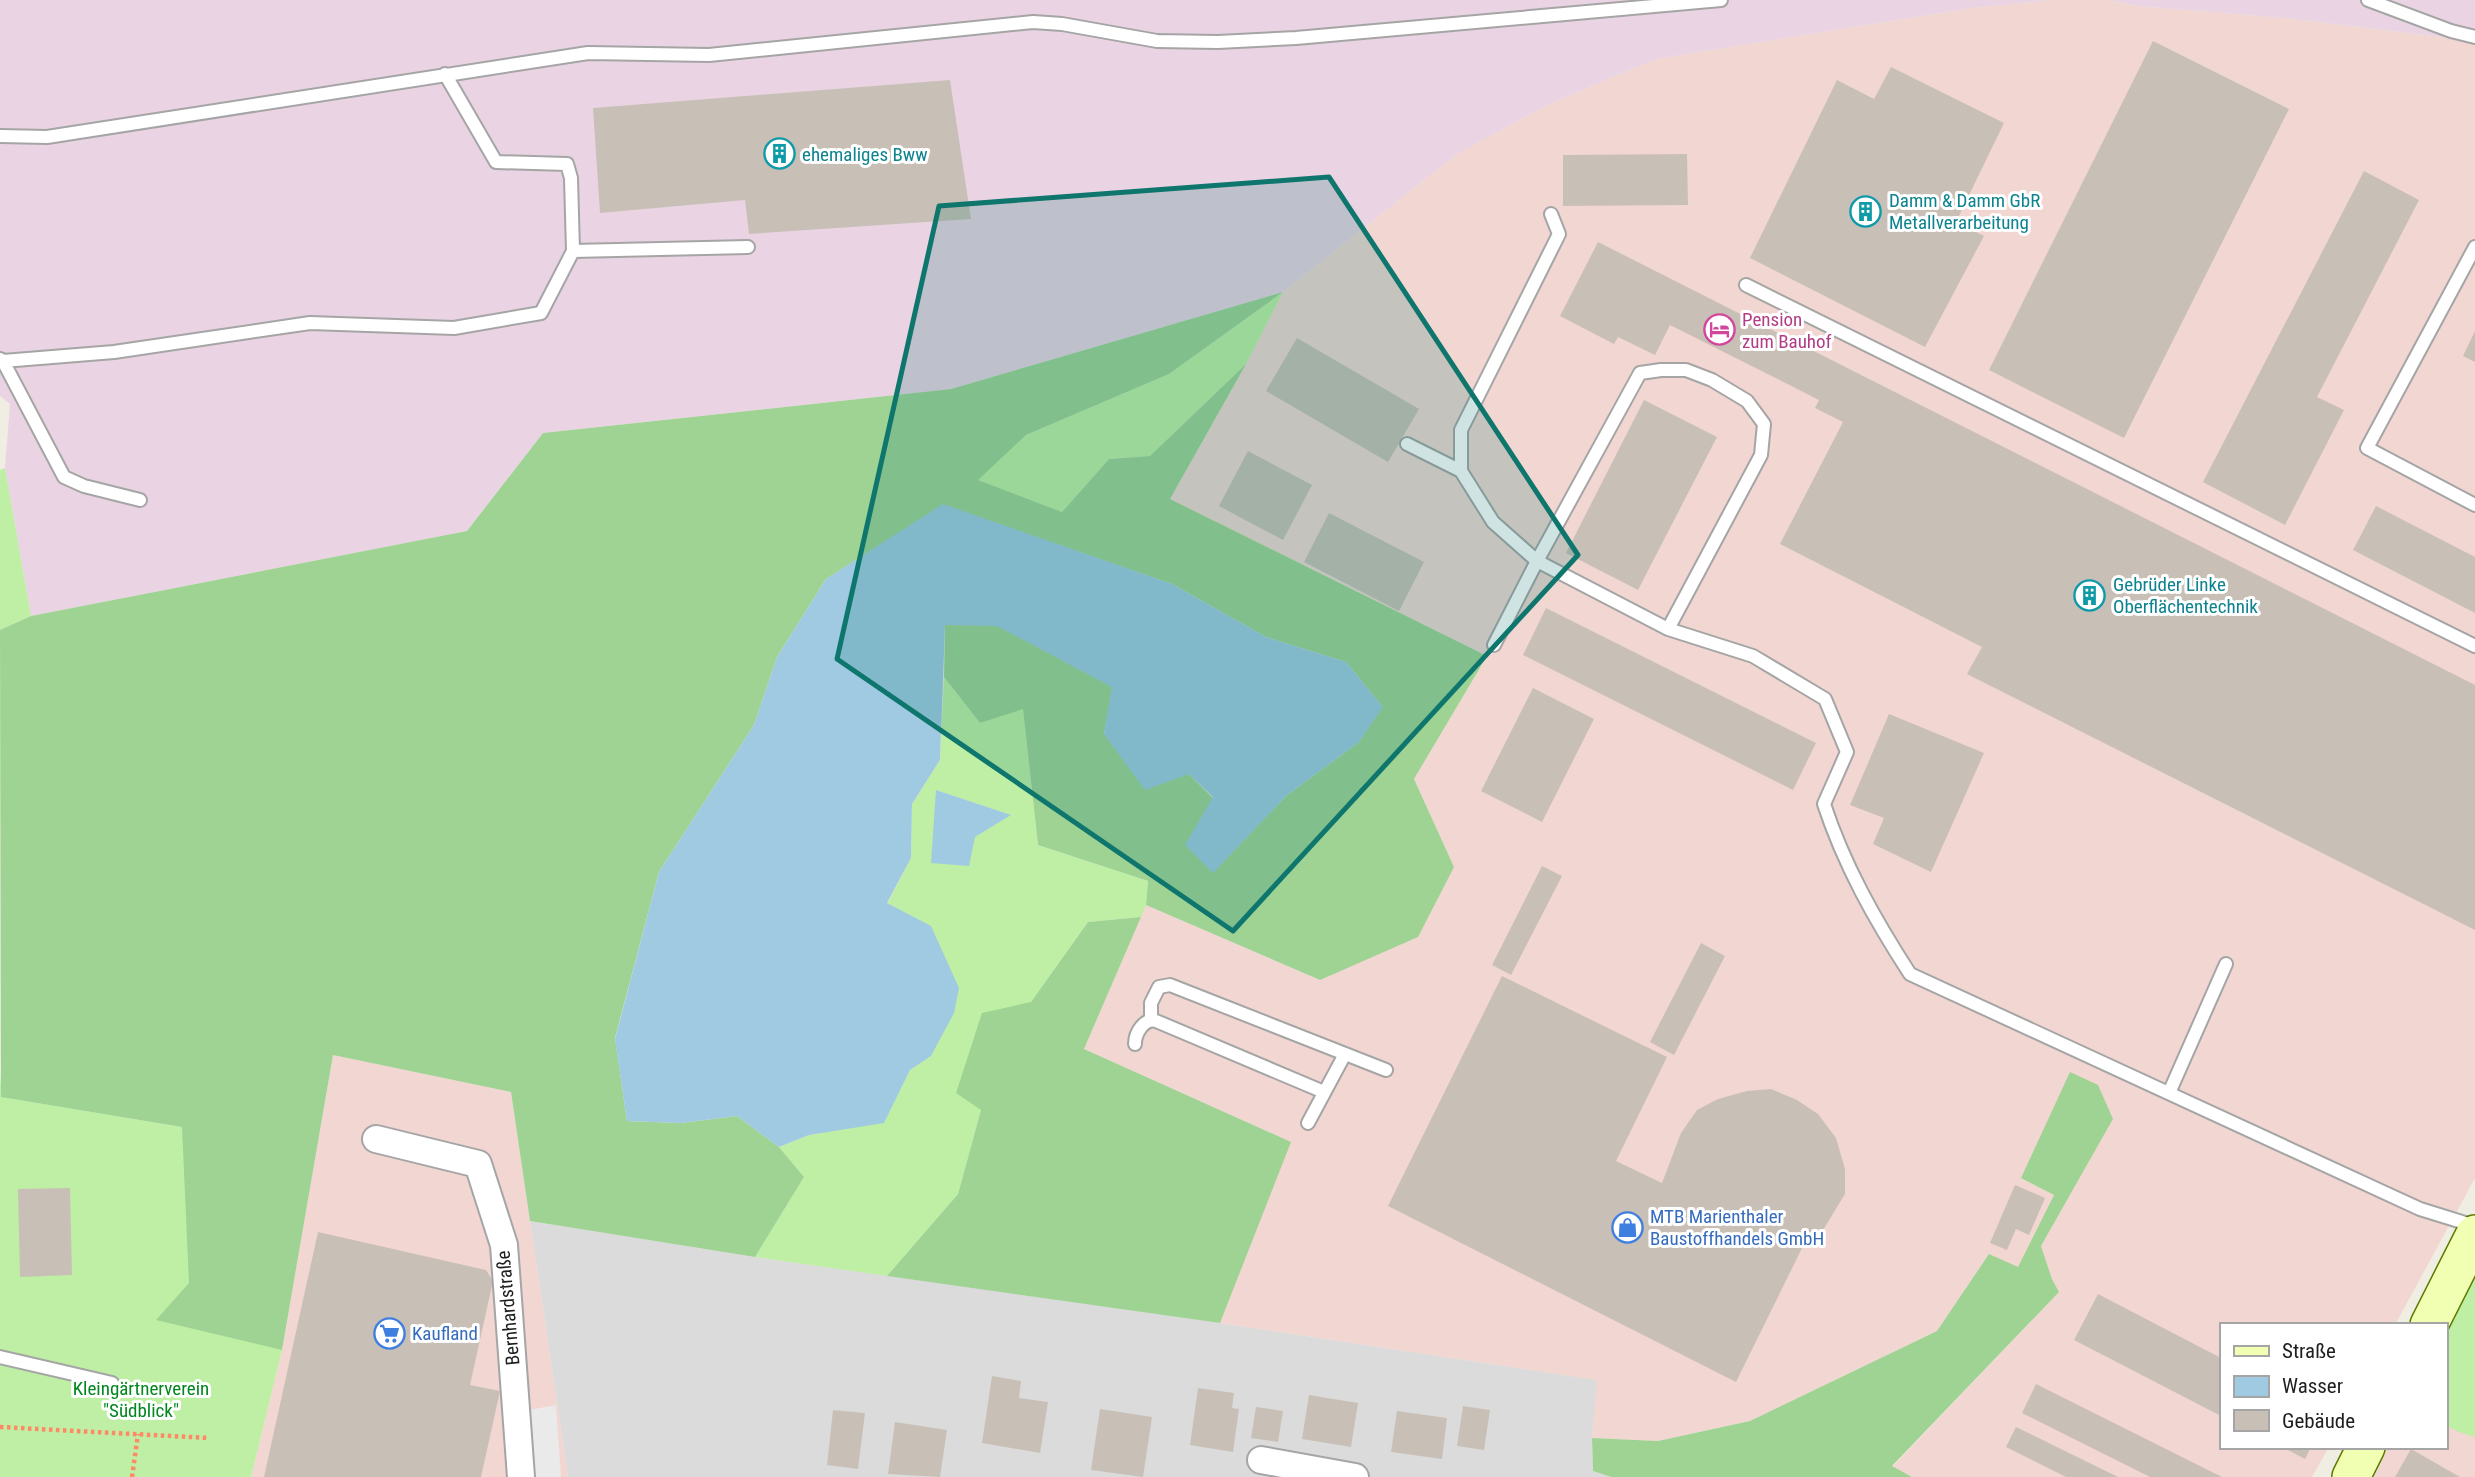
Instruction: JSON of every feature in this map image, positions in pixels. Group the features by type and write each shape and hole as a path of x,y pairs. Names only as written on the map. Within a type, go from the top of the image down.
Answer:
{"main road":[{"path":"2430,1323 2475,1234"},
{"path":"2351,1477 2365,1449"}],"street":[{"name":"Bernhardstraße","path":"376,1139 478,1164 504,1245 521,1477"},
{"path":"1261,1460 1343,1476"}],"lane":[{"path":"0,136 47,137 588,53 709,55 1033,22 1062,24 1157,41 1218,42 1296,38 1721,0"},
{"path":"2368,0 2451,32 2475,37"},
{"path":"141,500 84,486 64,477 2,360 114,352 310,323 454,328 541,313 573,251 571,178 567,164 496,162 445,74"},
{"path":"1461,471 1461,430 1559,234 1551,214"},
{"path":"573,251 748,247"},
{"path":"2475,247 2367,448 2475,505"},
{"path":"1745,285 2475,646"},
{"path":"1494,645 1640,373 1686,370 1712,380 1747,401 1764,424 1761,454 1668,629"},
{"path":"1407,444 1461,471 1493,522 1537,561 1668,629 1753,656 1825,699 1847,751 1824,804 1838,845 1881,929 1910,974 2420,1209 2475,1226"},
{"path":"2169,1093 2226,964"},
{"path":"1151,1020 1152,1003 1159,988 1170,985 1386,1070"},
{"path":"1135,1044 1134,1040 1144,1023 1151,1020 1324,1092"},
{"path":"1308,1122 1345,1054"},
{"path":"0,1357 113,1383"}],"path":[{"path":"0,1427 209,1438"},
{"path":"132,1477 138,1434"}],"highlighted area":[{"path":"1329,177 1578,555 1233,931 837,659 939,206"}],"shaded area":[{"path":"0,0 2056,0 1972,8 1656,59 1547,105 1457,154 1283,292 951,389 543,433 467,531 31,616 5,468 10,404 0,396"},
{"path":"2056,0 2106,0 2138,6 2284,18 2475,41 2475,1178 2396,1323 2220,1323 2220,1449 2328,1449 2312,1477 1912,1477 1892,1467 2059,1292 2041,1246 2113,1119 2021,1178 2054,1195 2018,1268 1989,1254 1937,1331 1750,1421 1658,1441 1592,1438 1597,1380 1220,1323 1290,1142 1084,1049 1146,905 1320,980 1454,867 1414,779 1487,656 1170,499 1283,292 1457,154 1547,105 1656,59 1972,8"},
{"path":"2107,0 2475,0 2475,41 2284,18 2138,6"},
{"path":"333,1055 511,1092 568,1477 251,1477 282,1350"},
{"path":"530,1221 755,1257 1598,1380 1592,1438 1593,1471 1611,1477 568,1477"},
{"path":"2475,1271 2475,1477 2368,1477 2381,1449 2447,1449 2446,1323"},
{"path":"556,1405 561,1477 533,1477 529,1410"}],"green space":[{"path":"1283,292 1246,364 1150,456 1109,459 1062,512 977,480 1026,435 1169,374"},
{"path":"1283,292 1169,374 1026,435 978,480 1062,512 1109,459 1150,456 1246,364 1170,499 1487,656 1414,779 1454,867 1418,937 1320,980 1146,905 1148,881 1038,845 1023,709 980,723 944,677 945,625 997,625 1113,687 1104,734 1189,774 1213,798 1213,872 1286,796 1359,742 1382,706 1346,662 1266,637 1172,584 943,505 826,579 777,657 754,725 659,872 615,1038 627,1121 681,1123 737,1116 779,1147 804,1177 755,1257 530,1221 511,1092 333,1055 282,1350 156,1320 189,1283 182,1127 1,1097 0,630 31,616 467,531 543,433 951,389"},
{"path":"5,468 31,616 0,630 0,470"},
{"path":"944,677 980,723 1023,708 1038,845 1148,881 1146,905 1141,917 1088,922 1031,1002 981,1110 958,1194 887,1276 755,1257 804,1177 779,1147 809,1135 884,1122 910,1070 931,1056 887,904 911,858 912,804 940,760","holes":["936,790 1010,815 975,837"]},
{"path":"1141,917 1084,1049 1291,1142 1220,1323 887,1276 958,1194 981,1110 956,1093 982,1013 1031,1002 1088,922"},
{"path":"2070,1072 2098,1085 2113,1119 2041,1246 2059,1292 1892,1466 1912,1477 1611,1477 1593,1471 1592,1438 1658,1441 1750,1421 1937,1331 1989,1254 2018,1267 2054,1195 2021,1178"},
{"name":"Kleingärtnerverein \"Südblick\"","path":"0,1075 2,1097 182,1127 282,1350 251,1477 0,1477"},
{"path":"2475,1272 2475,1437 2447,1426 2447,1324"}],"water":[{"path":"943,504 1172,584 1266,637 1346,662 1383,707 1359,742 1286,796 1213,873 1185,845 1213,797 1189,774 1145,790 1104,734 1112,687 997,626 945,625 940,760 912,804 911,858 887,903 931,926 959,988 954,1013 931,1056 910,1070 884,1123 809,1135 779,1147 737,1116 681,1123 627,1121 615,1039 659,872 754,725 777,657 826,579"},
{"path":"936,790 1011,815 975,837 969,866 931,863"}],"building":[{"path":"2153,41 2289,109 2124,438 1989,370"},
{"path":"1891,67 2004,123 1956,222 1984,236 1925,347 1750,258 1837,80 1874,99"},
{"name":"ehemaliges Bww","path":"950,80 971,219 749,234 745,200 600,213 593,108"},
{"path":"1687,154 1688,205 1563,206 1563,155"},
{"path":"2364,171 2419,200 2317,397 2344,410 2285,525 2203,482"},
{"name":"Gebrüder Linke Oberflächentechnik","path":"1598,242 2475,685 2475,930 1967,674 1982,647 1780,544 1843,422 1815,408 1819,400 1670,325 1655,355 1618,337 1614,344 1560,316"},
{"path":"2475,331 2475,362 2463,356"},
{"path":"1297,338 1419,409 1388,462 1266,391"},
{"path":"1644,400 1717,437 1638,590 1566,553"},
{"path":"1248,451 1312,485 1283,540 1219,506"},
{"path":"2376,506 2475,557 2475,613 2353,550"},
{"path":"1329,513 1424,562 1399,611 1304,562"},
{"path":"1546,608 1816,743 1793,790 1523,655"},
{"path":"1533,688 1594,719 1542,822 1481,791"},
{"path":"1889,714 1984,753 1931,872 1873,844 1884,818 1850,805"},
{"path":"1542,866 1562,876 1511,975 1492,965"},
{"path":"1701,943 1725,956 1674,1055 1650,1042"},
{"name":"MTB Marienthaler Baustoffhandels GmbH","path":"1502,976 1667,1057 1616,1161 1662,1183 1681,1133 1697,1110 1718,1099 1747,1091 1771,1089 1797,1100 1818,1114 1836,1138 1845,1169 1845,1194 1820,1235 1806,1240 1736,1382 1388,1206"},
{"path":"2015,1185 2045,1198 2029,1235 2016,1229 2007,1250 1990,1243"},
{"path":"70,1188 72,1275 20,1277 18,1189"},
{"name":"Kaufland","path":"318,1232 486,1270 493,1281 470,1385 500,1391 481,1477 264,1477"},
{"path":"2098,1294 2220,1357 2220,1415 2074,1340"},
{"path":"992,1376 1021,1381 1019,1398 1048,1402 1040,1453 982,1443"},
{"path":"2036,1384 2222,1477 2150,1477 2022,1413"},
{"path":"1198,1388 1234,1393 1232,1408 1239,1409 1233,1452 1190,1445"},
{"path":"1309,1395 1358,1403 1351,1447 1302,1439"},
{"path":"1463,1406 1490,1410 1484,1450 1457,1446"},
{"path":"1256,1407 1283,1411 1278,1442 1251,1438"},
{"path":"1100,1409 1152,1417 1143,1477 1091,1470"},
{"path":"833,1410 865,1413 858,1469 827,1465"},
{"path":"1397,1411 1447,1418 1442,1459 1391,1452"},
{"path":"895,1422 947,1430 940,1477 888,1474"},
{"path":"2016,1427 2118,1477 2066,1477 2006,1447"},
{"path":"2286,1449 2310,1449 2305,1459"},
{"path":"2411,1449 2460,1477 2395,1477"}],"place":[{"name":"ehemaliges Bww","path":"779,154"},
{"name":"Damm & Damm GbR Metallverarbeitung","path":"1866,211"},
{"name":"Pension zum Bauhof","path":"1719,330"},
{"name":"Gebrüder Linke Oberflächentechnik","path":"2090,595"},
{"name":"MTB Marienthaler Baustoffhandels GmbH","path":"1627,1227"},
{"name":"Kaufland","path":"389,1333"}]}
